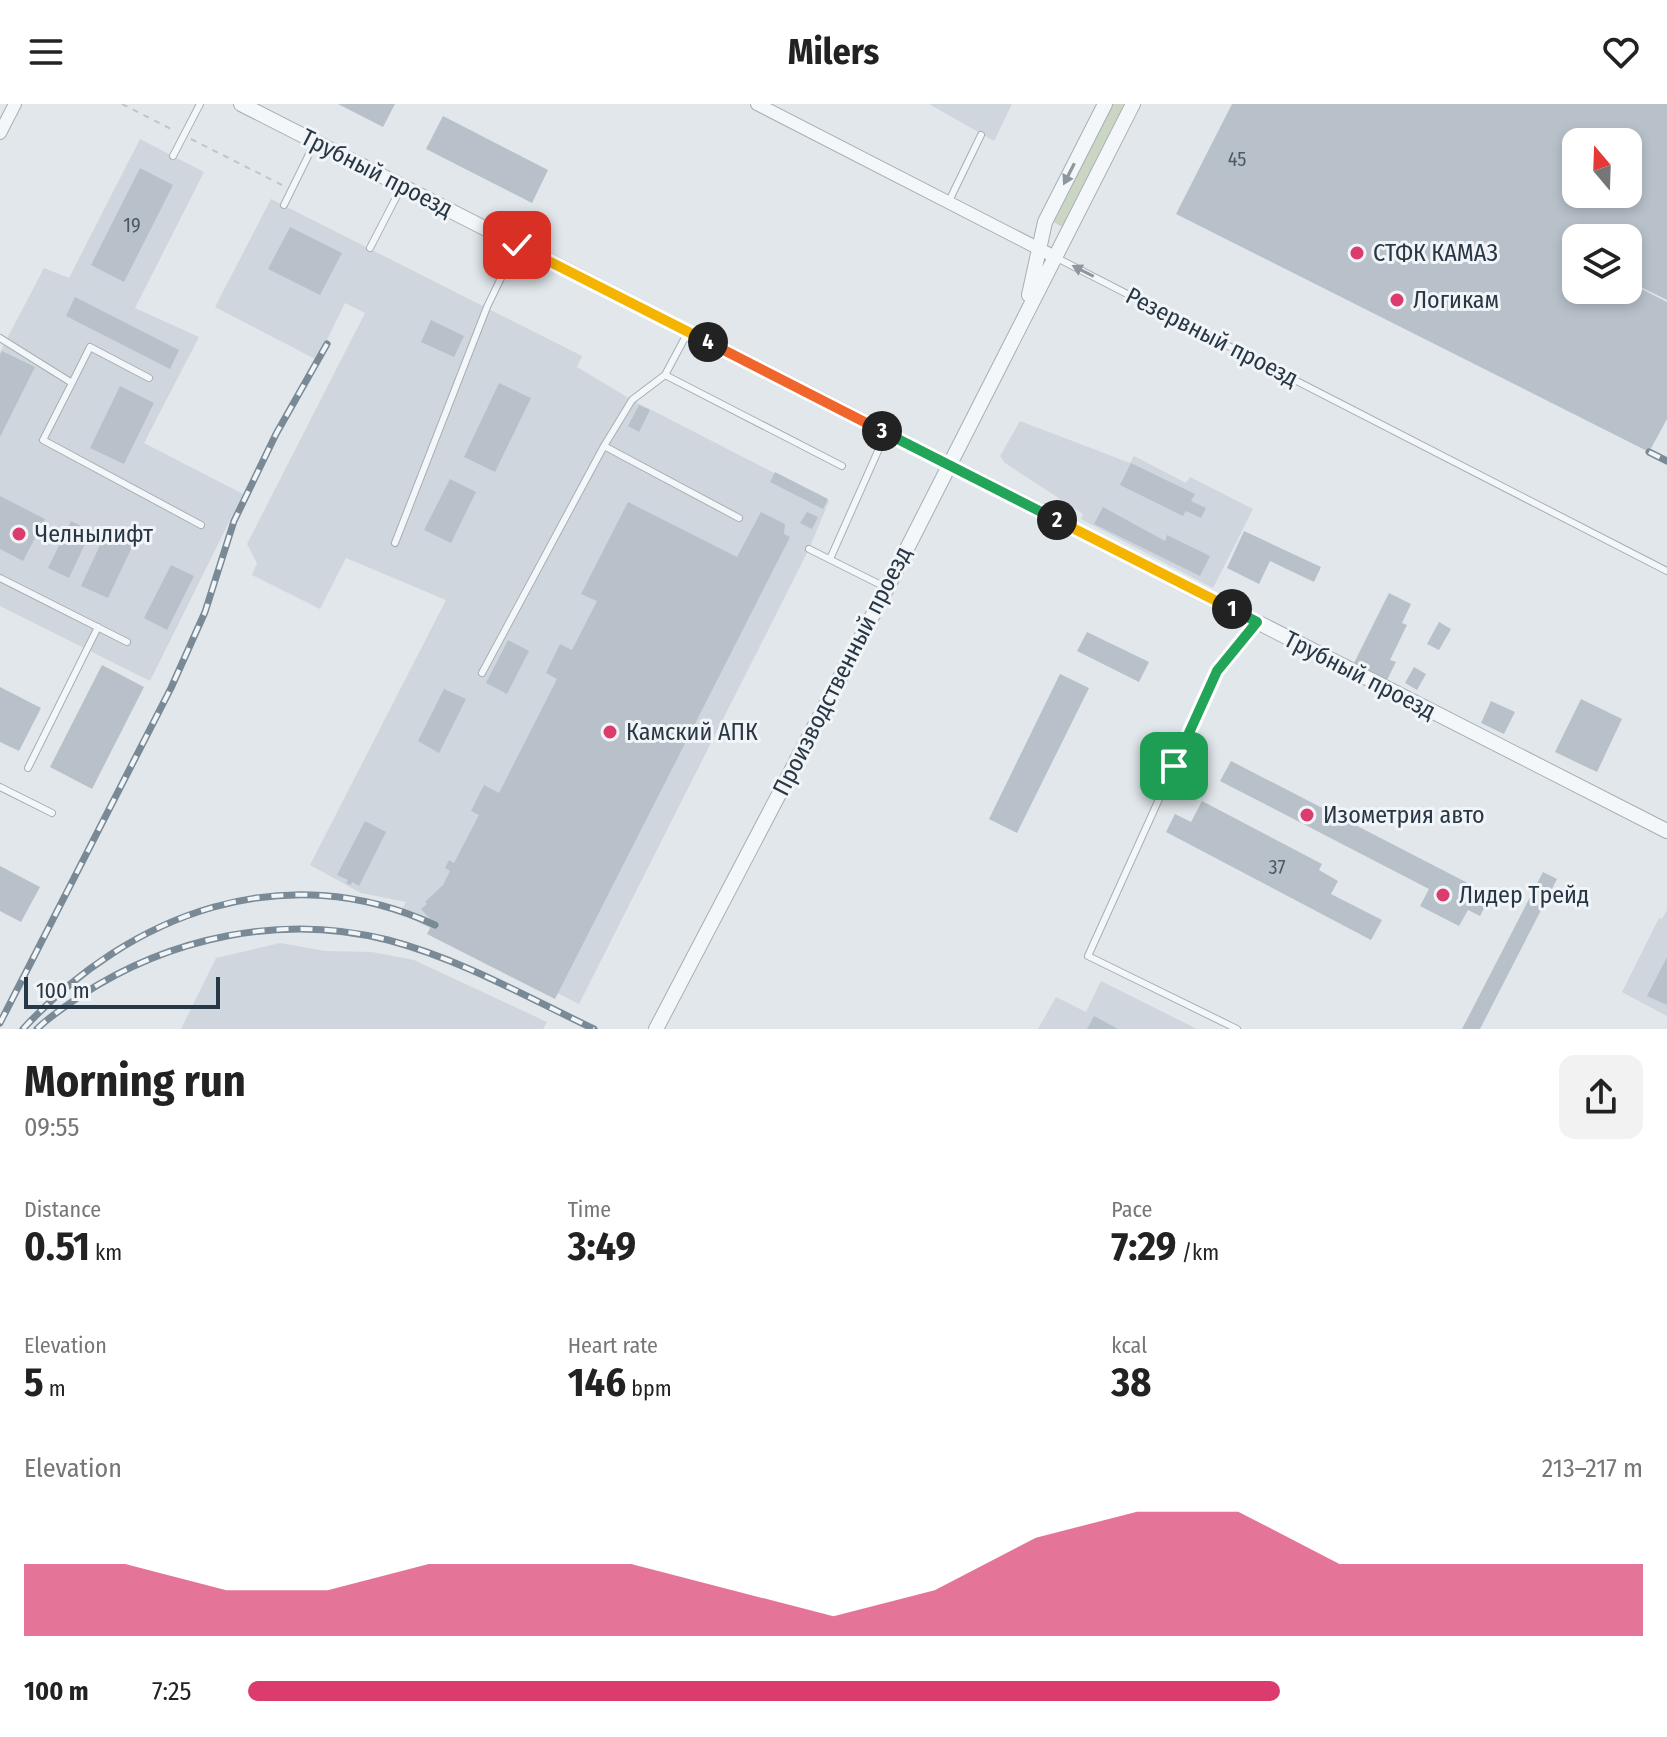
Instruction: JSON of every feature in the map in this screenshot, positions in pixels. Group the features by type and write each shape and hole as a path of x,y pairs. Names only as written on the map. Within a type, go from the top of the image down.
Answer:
{"street":[{"path":"0,133 15,104"},
{"name":"Трубный проезд","path":"241,104 1667,831"},
{"name":"Производственный проезд","path":"1026,312 1045,222 1105,104"},
{"name":"Производственный проезд","path":"656,1029 887,588 1133,104"},
{"name":"Резервный проезд","path":"765,106 1055,257"}],"lane":[{"path":"173,156 200,104"},
{"path":"949,201 981,135"},
{"path":"284,205 315,142"},
{"path":"370,248 402,186"},
{"path":"395,543 487,307 517,245"},
{"name":"Резервный проезд","path":"1055,257 1667,571"},
{"path":"482,673 604,446 632,400 665,375 688,332"},
{"path":"0,338 72,383"},
{"path":"149,378 90,347 43,440 201,525"},
{"path":"665,375 842,466"},
{"path":"830,559 886,433"},
{"path":"604,446 739,518"},
{"path":"809,549 887,588"},
{"path":"0,578 127,642"},
{"path":"1237,1029 1088,956 1217,671 1257,622"},
{"path":"28,768 98,627"},
{"path":"0,787 52,813"}],"path":[{"path":"122,104 292,190"}],"shaded area":[{"path":"929,104 1012,104 994,141"},
{"path":"140,139 204,172 135,308 199,337 144,443 243,494 150,681 0,606 0,352 44,268 69,278"},
{"path":"271,199 582,356 577,367 632,400 829,501 809,549 579,1004 400,913 406,902 361,893 310,865 446,600 346,558 320,609 252,575 257,563 247,544 365,313 345,303 317,360 215,307"},
{"path":"1020,421 1130,463 1134,456 1186,483 1190,477 1253,509 1213,588 1081,519 1083,514 1005,463 1000,456"},
{"path":"1667,910 1667,1016 1622,992 1659,918 1662,919"},
{"path":"280,943 325,951 372,952 414,960 547,1022 543,1029 181,1029 216,958"},
{"path":"1101,981 1197,1029 1038,1029 1056,997 1086,1012"}],"green space":[{"path":"1113,104 1124,104 1062,227 1054,222"}],"building":[{"path":"338,104 395,104 383,127"},
{"path":"1232,104 1667,104 1667,300 1642,288 1642,224 1562,224 1562,304 1642,304 1642,289 1667,302 1667,419 1649,452 1176,214"},
{"path":"443,116 548,170 532,203 426,149"},
{"path":"140,168 173,185 124,282 91,265"},
{"path":"290,227 342,253 320,295 268,269"},
{"path":"75,297 179,350 170,369 66,316"},
{"path":"431,320 464,336 454,357 421,342"},
{"path":"2,351 35,367 0,437 0,355"},
{"path":"499,383 531,398 495,472 464,457"},
{"path":"120,386 154,403 124,464 90,448"},
{"path":"639,405 650,410 639,432 628,426"},
{"path":"1131,463 1195,494 1191,501 1206,508 1201,518 1186,511 1183,516 1120,485"},
{"path":"775,472 828,499 823,509 770,482"},
{"path":"450,479 476,492 451,543 424,530"},
{"name":"Челнылифт","path":"0,496 45,519 23,561 0,549"},
{"name":"Камский АПК","path":"628,502 737,557 761,512 785,524 784,534 790,537 555,999 427,934 433,922 421,909 443,885 450,871 445,868 449,860 454,863 479,815 471,811 484,785 499,793 557,679 546,673 560,644 572,650 597,601 581,594"},
{"path":"1103,507 1165,541 1167,535 1210,556 1200,576 1094,524"},
{"path":"807,512 818,517 812,529 800,523"},
{"path":"71,521 91,531 69,578 48,568"},
{"path":"107,530 134,543 108,598 81,586"},
{"path":"1244,531 1321,567 1314,582 1270,561 1259,584 1227,568"},
{"path":"171,565 194,576 167,630 144,618"},
{"path":"1389,593 1411,604 1402,623 1407,625 1390,660 1396,662 1387,680 1354,663"},
{"path":"1439,622 1451,629 1439,650 1427,644"},
{"path":"1087,632 1149,662 1139,682 1077,651"},
{"path":"508,640 529,651 507,694 486,683"},
{"path":"102,665 144,687 92,789 50,767"},
{"path":"1414,667 1426,674 1417,690 1405,683"},
{"path":"1060,674 1089,688 1017,833 989,819"},
{"path":"0,687 41,708 19,751 0,742"},
{"path":"444,689 466,699 439,753 418,741"},
{"path":"1581,699 1622,719 1597,772 1555,752"},
{"path":"1491,701 1515,712 1504,734 1481,723"},
{"path":"1231,761 1491,895 1480,916 1468,910 1459,926 1420,906 1429,889 1220,781"},
{"path":"1202,801 1322,864 1319,870 1338,881 1331,894 1382,920 1371,940 1166,832 1175,814 1191,822"},
{"path":"365,821 386,832 359,886 352,882 351,885 337,875"},
{"path":"0,866 40,887 21,922 0,911"},
{"path":"1543,872 1557,879 1480,1029 1462,1029"},
{"path":"1667,957 1667,1005 1647,996"},
{"path":"1094,1016 1118,1029 1087,1029"}],"railway":[{"path":"0,1023 171,688 205,612 234,521 276,434 327,344"},
{"path":"1649,452 1667,461"},
{"path":"23,1029 65,988 111,954 161,927 213,907 267,897 322,895 379,905 435,925"},
{"path":"37,1029 80,996 151,959 189,945 228,936 268,930 308,929 348,932 388,940 441,957 594,1029"}],"place":[{"name":"СТФК КАМАЗ","path":"1357,253"},
{"name":"Логикам","path":"1397,300"},
{"name":"Челнылифт","path":"19,534"},
{"name":"Камский АПК","path":"610,732"},
{"name":"Изометрия авто","path":"1307,815"},
{"name":"Лидер Трейд","path":"1443,895"}],"route":[{"path":"517,245 1257,622 1217,671 1174,766"}]}
